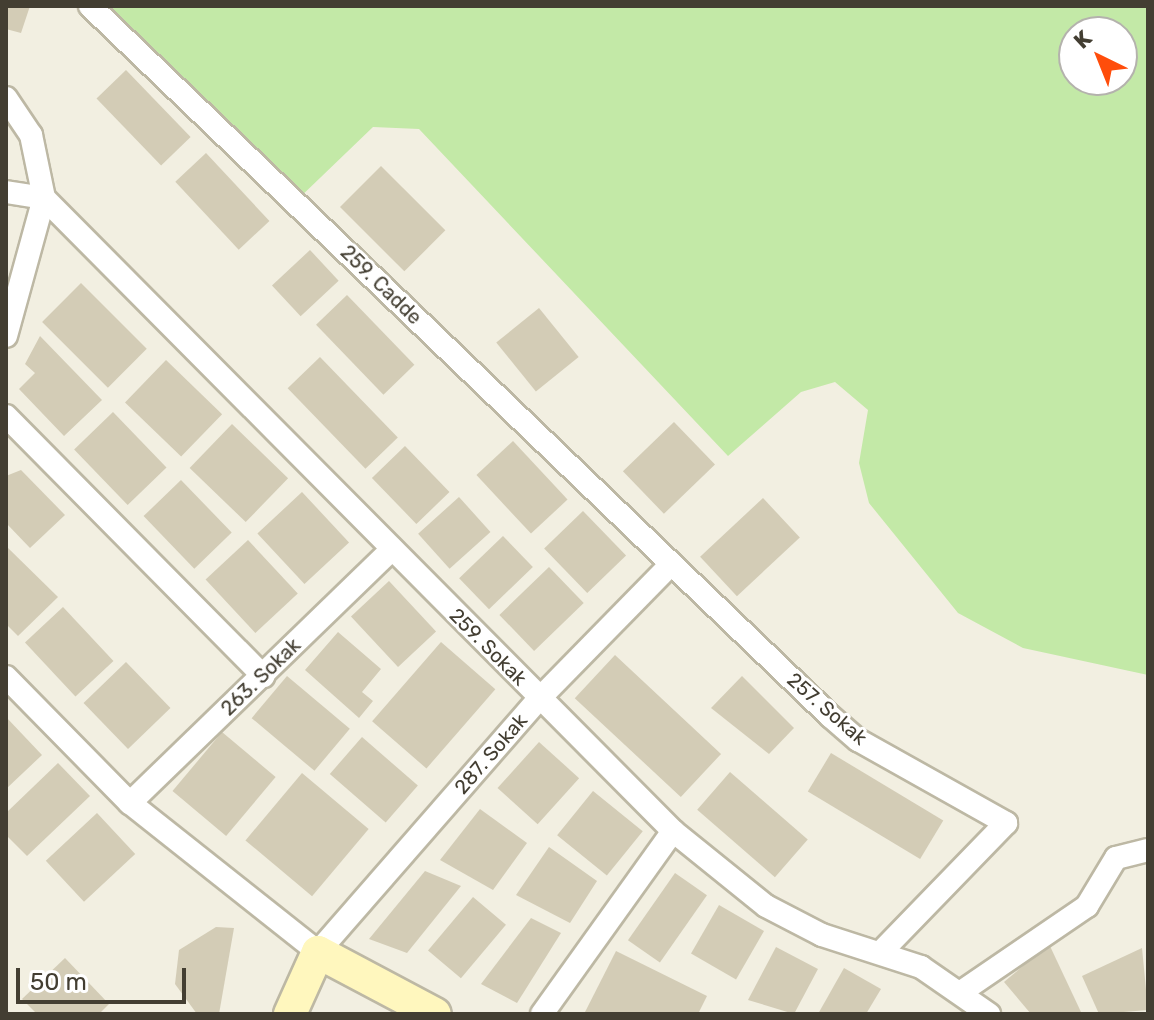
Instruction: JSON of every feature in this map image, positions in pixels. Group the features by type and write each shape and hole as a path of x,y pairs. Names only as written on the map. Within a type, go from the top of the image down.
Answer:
{"street":[{"name":"259. Cadde","path":"90,6 671,564"},
{"path":"6,98 31,135 44,198 6,336"},
{"path":"6,192 44,198"},
{"name":"259. Sokak","path":"44,198 673,831 766,906 822,935 881,952 964,990 989,1014"},
{"path":"6,416 263,676"},
{"name":"263. Sokak","path":"130,803 392,549"},
{"name":"287. Sokak","path":"318,952 539,699 671,564"},
{"name":"257. Sokak","path":"671,564 858,740 1006,823 881,952"},
{"path":"6,677 130,803 318,952 435,1014"},
{"path":"542,1014 673,831"},
{"path":"964,990 1087,906 1116,858 1148,850"},
{"path":"290,1014 318,952"}],"green space":[{"path":"90,6 1148,6 1148,675 1023,648 958,613 869,503 859,463 868,410 835,382 801,392 728,456 419,129 373,127 295,202"}],"building":[{"path":"6,6 30,6 21,33 6,29"},
{"path":"126,70 191,137 161,165 97,98"},
{"path":"206,153 269,221 239,250 175,182"},
{"path":"381,166 445,230 404,271 340,207"},
{"path":"310,250 339,281 301,316 272,285"},
{"path":"81,283 147,349 108,388 42,322"},
{"path":"347,295 414,365 383,395 316,325"},
{"path":"539,308 579,357 536,392 496,343"},
{"path":"40,336 102,400 64,436 19,389 35,373 25,364"},
{"path":"320,357 398,438 365,469 288,388"},
{"path":"166,360 222,414 181,457 125,402"},
{"path":"113,412 166,467 128,505 74,450"},
{"path":"674,422 715,464 664,514 623,471"},
{"path":"232,424 288,478 246,522 190,468"},
{"path":"513,441 568,500 531,534 476,475"},
{"path":"405,446 449,492 416,524 372,478"},
{"path":"21,470 65,515 30,548 6,523 6,476"},
{"path":"181,480 232,533 194,569 144,516"},
{"path":"302,492 349,542 304,584 257,534"},
{"path":"459,497 490,532 450,569 418,534"},
{"path":"763,498 800,537 737,596 700,557"},
{"path":"583,511 626,556 587,593 544,549"},
{"path":"503,536 533,567 489,609 459,578"},
{"path":"248,540 298,593 255,633 206,580"},
{"path":"6,546 58,597 18,636 6,624"},
{"path":"549,567 584,603 534,651 499,615"},
{"path":"389,581 436,631 398,667 351,616"},
{"path":"63,607 113,661 75,697 25,642"},
{"path":"338,632 381,669 362,692 373,701 359,718 305,670"},
{"path":"441,642 495,689 426,768 372,721"},
{"path":"615,655 721,754 681,797 575,698"},
{"path":"126,662 170,708 128,749 84,703"},
{"path":"287,676 350,729 314,771 252,718"},
{"path":"742,676 794,728 769,754 711,708"},
{"path":"6,717 42,755 6,789"},
{"path":"222,732 276,777 226,836 173,791"},
{"path":"362,737 418,786 386,823 330,774"},
{"path":"539,742 579,778 538,824 498,788"},
{"path":"831,753 943,820 920,859 808,792"},
{"path":"58,763 90,796 27,856 6,835 6,813"},
{"path":"730,772 808,840 775,877 697,810"},
{"path":"302,773 369,829 312,896 245,840"},
{"path":"593,791 643,831 607,876 557,835"},
{"path":"480,809 527,843 493,890 440,860"},
{"path":"97,813 135,854 84,902 46,861"},
{"path":"549,847 597,881 570,923 516,895"},
{"path":"425,871 461,886 407,953 369,939"},
{"path":"675,873 707,895 660,963 628,940"},
{"path":"473,897 506,925 461,978 428,951"},
{"path":"719,905 764,931 736,979 691,953"},
{"path":"531,918 561,933 517,1003 481,984"},
{"path":"216,927 234,928 219,1014 197,1014 175,984 179,950"},
{"path":"1049,944 1081,1012 1079,1014 1031,1014 1004,982"},
{"path":"776,947 818,969 794,1014 748,1000"},
{"path":"1142,948 1148,1010 1099,1014 1082,976"},
{"path":"616,951 707,996 698,1014 584,1014"},
{"path":"65,958 109,1004 99,1014 37,1014 22,999"},
{"path":"844,968 881,989 866,1014 818,1014"}]}
